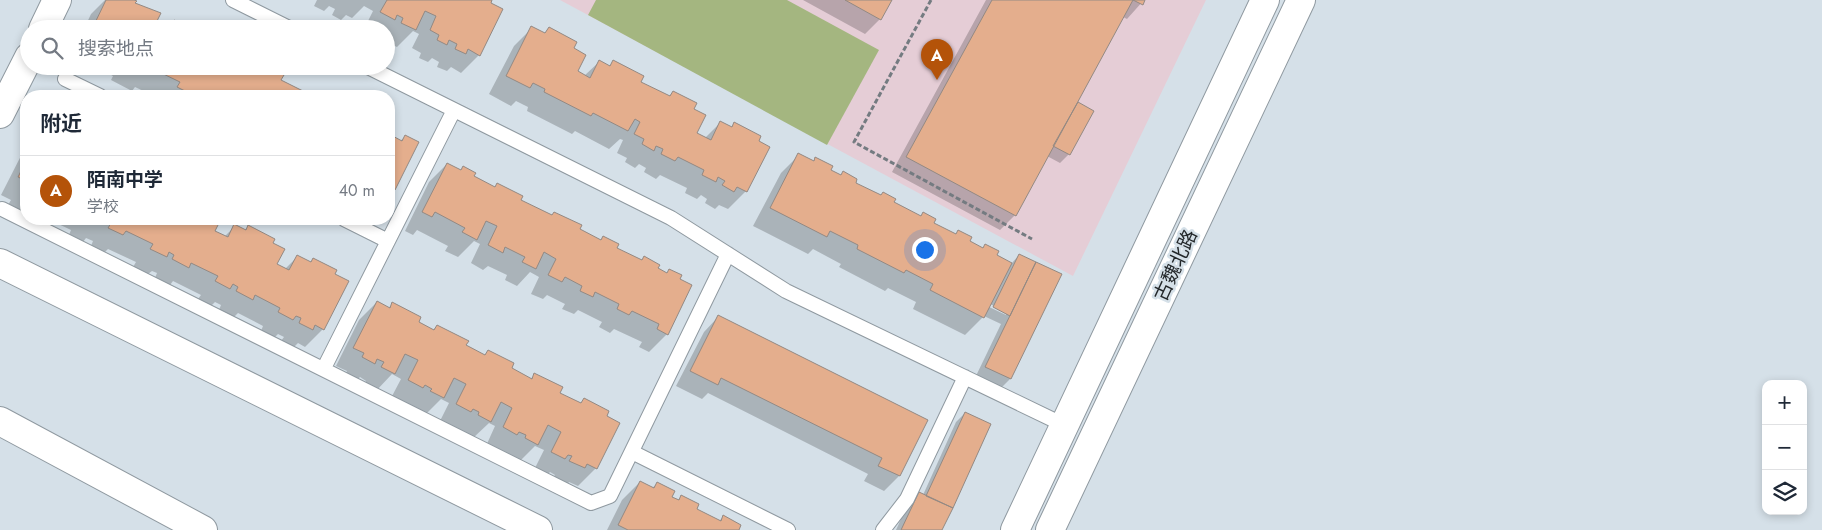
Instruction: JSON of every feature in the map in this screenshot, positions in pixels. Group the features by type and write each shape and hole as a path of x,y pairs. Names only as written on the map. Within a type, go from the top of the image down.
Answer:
{"main road":[{"path":"47,20 57,0"},
{"name":"古魏北路","path":"1015,530 1266,0"},
{"name":"古魏北路","path":"1050,530 1301,0"},
{"path":"0,114 20,75"},
{"path":"0,263 538,530"},
{"path":"0,420 203,530"}],"lane":[{"path":"233,0 273,20"},
{"path":"384,75 671,218 786,291 1064,425"},
{"path":"65,79 88,90"},
{"path":"324,368 454,110"},
{"path":"2,209 20,218"},
{"path":"34,225 592,503 610,496 728,254"},
{"path":"356,225 388,241"},
{"path":"883,530 907,498 965,377"},
{"path":"632,452 788,530"}],"path":[{"path":"931,0 854,142 1032,239"}],"shaded area":[{"path":"560,0 1206,0 1073,276"}],"green space":[{"path":"596,0 787,0 879,50 827,145 588,15"}],"building":[{"path":"106,0 134,0 137,1 135,3 161,13 158,20 96,20"},
{"path":"387,0 492,0 491,3 503,9 480,56 468,49 466,54 455,49 457,44 449,40 447,45 437,40 439,35 430,30 436,16 425,11 416,30 401,23 403,18 397,15 395,20 380,12"},
{"path":"845,0 892,0 881,20"},
{"path":"992,0 1133,0 1016,216 906,157"},
{"path":"1133,0 1145,0 1143,5"},
{"path":"531,26 545,33 549,27 577,42 574,48 586,55 578,71 590,78 599,60 610,66 613,60 644,76 641,82 670,96 673,91 697,103 694,109 706,115 697,133 711,140 720,121 732,127 734,122 761,136 759,141 770,147 747,192 737,187 734,192 722,185 725,181 718,177 716,182 702,175 704,170 678,157 675,161 661,154 663,149 656,146 654,151 642,144 644,139 634,134 640,122 635,119 628,131 593,113 591,116 544,92 545,89 533,83 530,88 506,76"},
{"path":"165,75 284,75 281,80 301,90 183,90 177,87 180,82"},
{"path":"1078,102 1094,111 1070,155 1053,146"},
{"path":"405,135 419,142 395,190 395,137 402,141"},
{"path":"798,153 814,161 815,157 833,166 831,170 841,175 843,171 857,179 856,183 881,195 883,192 896,199 894,202 921,216 923,212 936,219 934,223 956,234 958,230 972,237 970,241 983,248 985,244 999,251 997,255 1012,263 984,318 930,290 933,284 906,270 904,273 857,249 858,245 830,231 827,237 770,208"},
{"path":"447,163 461,170 463,166 476,173 474,176 495,187 497,183 523,196 521,200 552,215 554,212 582,225 580,229 601,240 603,236 619,244 617,248 642,260 644,256 660,265 658,268 667,273 669,269 682,275 680,279 692,285 668,335 657,329 659,324 632,311 629,315 617,309 619,304 595,292 593,297 580,291 582,286 565,277 562,282 548,275 556,259 544,252 536,269 522,262 525,257 505,247 503,253 488,245 497,226 486,221 477,240 462,232 465,228 435,212 432,217 422,212"},
{"path":"110,225 218,225 215,231 228,237 234,225 246,230 248,225 275,239 273,243 285,249 277,264 289,270 297,255 311,262 313,258 337,270 335,274 349,281 324,330 315,325 313,330 299,323 301,318 296,316 293,320 278,312 280,308 255,295 253,300 236,291 238,287 233,284 230,289 215,281 218,276 191,263 189,268 172,259 174,255 169,252 167,257 150,249 153,244 126,231 123,235 108,228"},
{"path":"1019,254 1036,262 1010,316 993,307"},
{"path":"1036,262 1062,274 1011,379 985,367"},
{"path":"377,301 390,308 392,302 421,317 419,322 434,330 437,325 469,341 466,345 485,355 488,350 514,363 512,368 532,379 534,373 563,387 560,393 581,403 584,398 609,411 607,416 620,423 597,469 587,464 585,468 569,461 572,456 568,455 565,459 551,452 561,432 548,425 538,445 525,438 526,435 519,432 517,435 503,427 512,408 501,402 491,422 478,415 479,412 473,409 471,412 456,404 466,384 454,378 444,398 430,391 432,389 425,385 423,388 408,380 418,360 405,354 395,374 381,367 384,362 377,359 375,364 362,357 364,353 353,348"},
{"path":"718,315 928,420 900,476 878,466 882,458 721,378 718,385 690,371"},
{"path":"965,412 991,424 953,508 926,496"},
{"path":"640,481 654,488 657,482 675,491 672,497 679,500 681,495 699,504 697,509 721,521 723,515 741,525 739,530 628,530 618,525"},
{"path":"919,492 953,508 942,530 901,530"}],"place":[{"name":"陌南中学","path":"937,80"}]}
